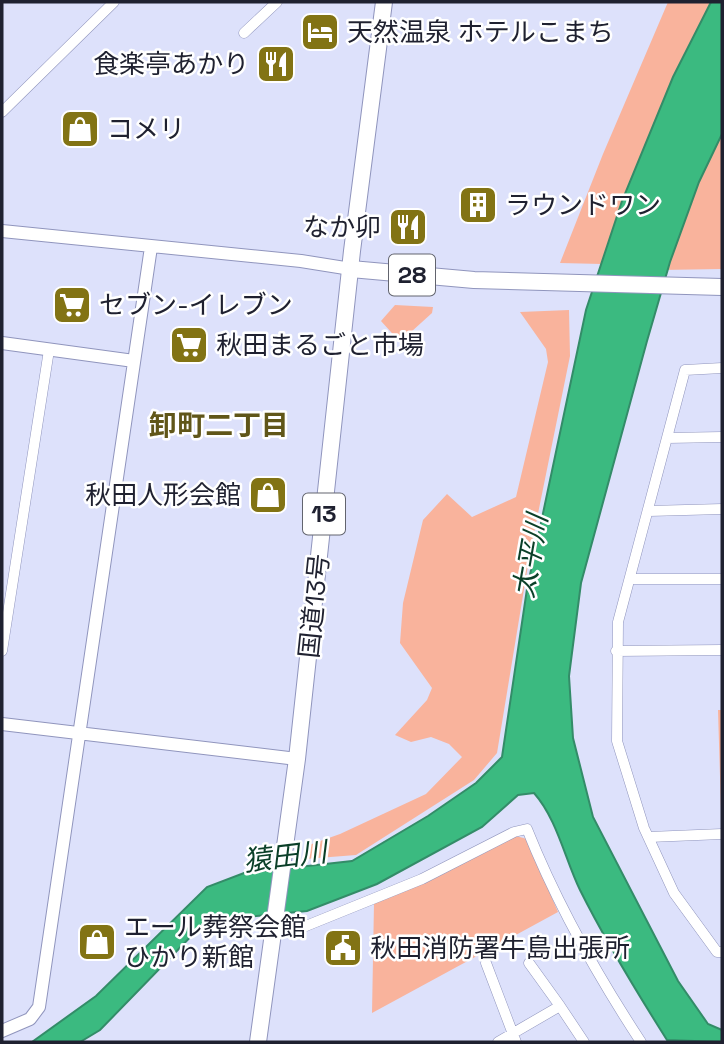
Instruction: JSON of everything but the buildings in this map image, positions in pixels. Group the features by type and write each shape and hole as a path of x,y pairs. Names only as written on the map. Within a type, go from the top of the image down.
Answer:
{"main road":[{"name":"国道13号","path":"258,1042 297,760 351,269 384,2"},
{"name":"28","path":"351,269 474,280 722,287"}],"street":[{"path":"2,112 114,2"},
{"path":"244,33 277,2"},
{"path":"2,231 351,269"},
{"path":"2,1031 30,1019 39,1007 151,247"},
{"path":"2,343 134,361"},
{"path":"2,651 49,350"},
{"path":"722,368 685,370 618,622 616,651 617,741 649,837 674,893 717,952 722,952"},
{"path":"667,438 722,437"},
{"path":"649,511 722,509"},
{"path":"630,579 722,579"},
{"path":"616,651 722,650"},
{"path":"2,724 297,760"},
{"path":"274,926 301,928 422,879 514,832 527,829 542,869 592,962 641,1042"},
{"path":"649,837 722,834"},
{"path":"529,962 584,1042"},
{"path":"486,963 514,1038"},
{"path":"498,1042 514,1038 560,1006"}],"shaded area":[{"path":"668,2 714,2 602,264 560,263 603,154"},
{"path":"711,2 722,2 722,134 699,182 670,262 647,341 581,583 569,676 573,738 593,817 678,981 708,1024 722,1030 722,1042 667,1040 600,928 580,890 549,815 534,793 518,795 482,827 377,884 307,911 225,919 203,924 100,1030 80,1042 32,1042 96,996 207,887 244,873 352,861 428,816 476,783 502,757 527,589 586,310 622,201 673,77"},
{"path":"722,117 722,269 661,270"},
{"path":"395,305 433,307 432,313 400,342 381,321"},
{"path":"569,310 570,356 530,553 497,753 474,780 356,855 305,859 309,845 340,834 426,794 462,757 449,744 431,737 411,742 395,735 427,700 432,688 400,643 403,603 423,520 447,494 472,517 516,497 548,362 546,349 520,312"},
{"path":"718,710 722,710 722,812 721,810"},
{"path":"516,836 527,839 558,912 372,1013 374,903"}],"place":[{"name":"天然温泉 ホテルこまち","path":"320,32"},
{"name":"食楽亭あかり","path":"276,64"},
{"name":"コメリ","path":"80,129"},
{"name":"ラウンドワン","path":"478,205"},
{"name":"なか卯","path":"408,227"},
{"name":"セブン-イレブン","path":"72,305"},
{"name":"秋田まるごと市場","path":"189,345"},
{"name":"秋田人形会館","path":"268,495"},
{"name":"エール葬祭会館 ひかり新館","path":"97,942"},
{"name":"秋田消防署牛島出張所","path":"343,948"}],"district":[{"name":"卸町二丁目","path":"219,425"}],"water label":[{"name":"太平川","path":"530,556"},
{"name":"猿田川","path":"285,856"}]}
